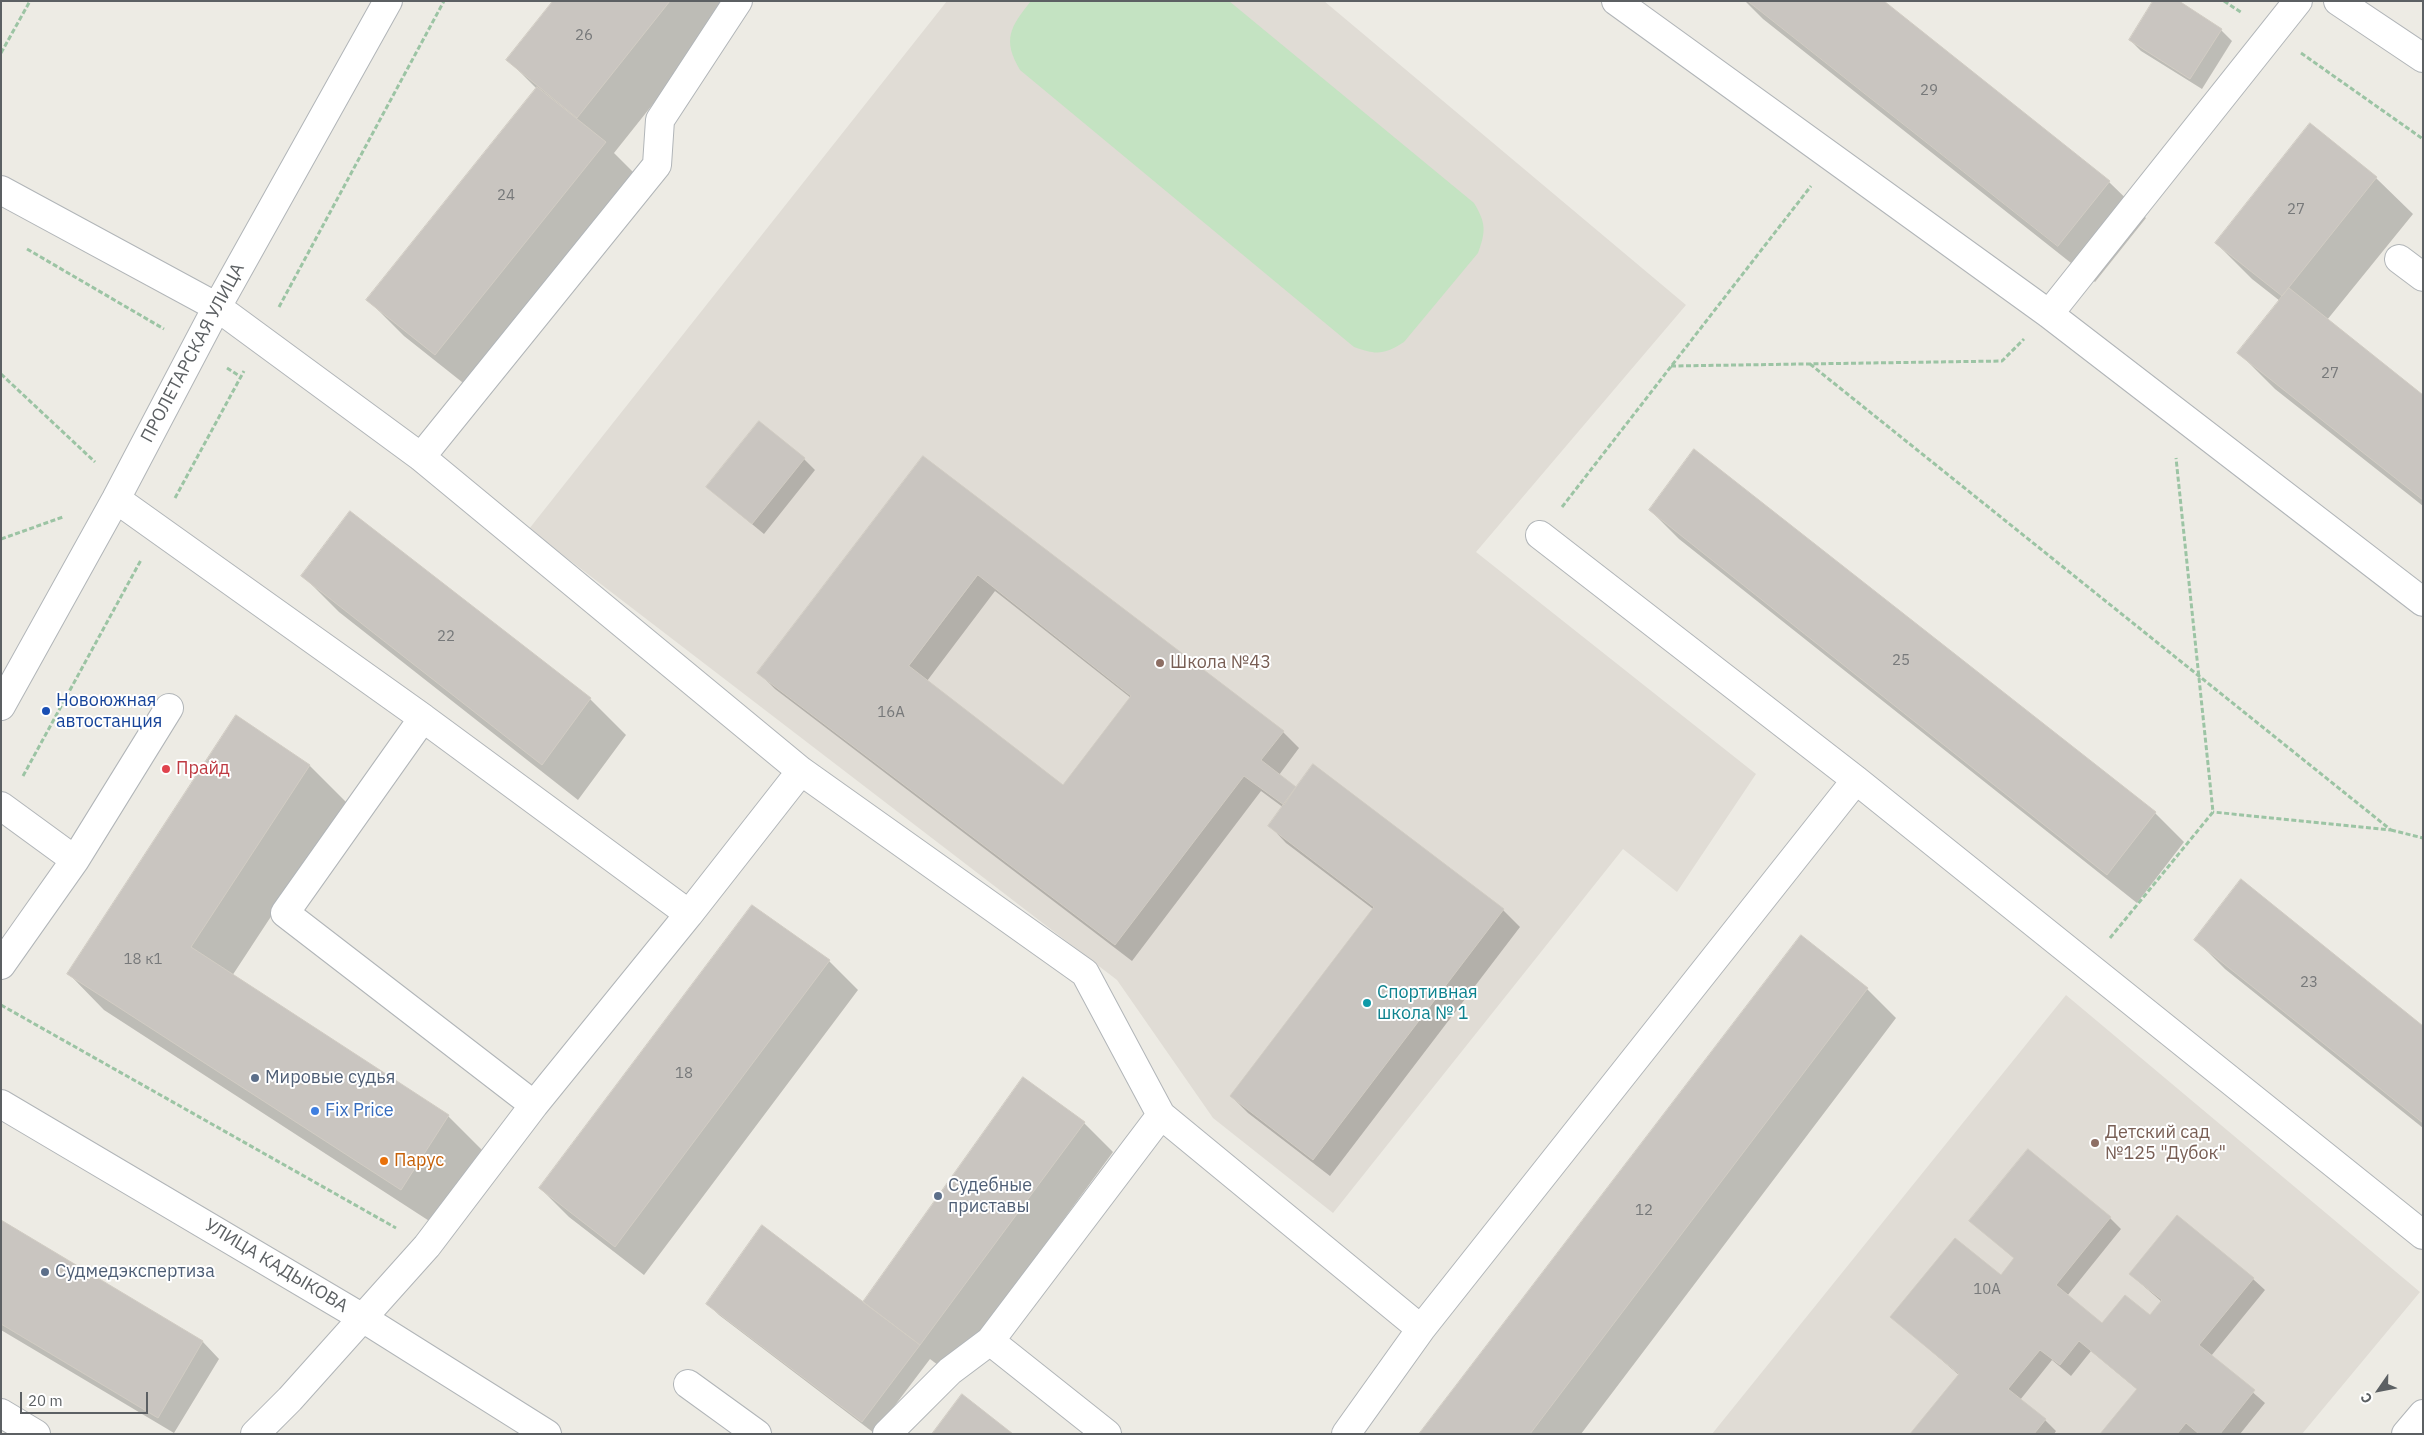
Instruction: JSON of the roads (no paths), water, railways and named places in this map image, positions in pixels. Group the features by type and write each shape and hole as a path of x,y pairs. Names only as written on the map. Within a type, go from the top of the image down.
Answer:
{"street":[{"name":"ПРОЛЕТАРСКАЯ УЛИЦА","path":"1,706 217,307 388,1"},
{"path":"421,457 657,165 660,120 738,1"},
{"path":"1616,1 2049,314 2423,602"},
{"path":"2049,314 2298,1"},
{"path":"2338,1 2423,58"},
{"path":"1,190 217,307 421,457 801,771 1085,973 1161,1115 1421,1329"},
{"path":"2399,259 2423,277"},
{"path":"118,493 158,529 423,718 689,914"},
{"path":"1540,535 1856,780 2423,1235"},
{"path":"1,965 75,860 169,708"},
{"path":"423,718 285,913 534,1104"},
{"path":"255,1434 290,1399 361,1317 427,1246 534,1104 689,914 801,771"},
{"path":"1346,1434 1421,1329 1856,780"},
{"path":"3,807 75,860"},
{"name":"УЛИЦА КАДЫКОВА","path":"1,1104 361,1317 547,1434"},
{"path":"887,1434 950,1371 990,1341 1161,1115"},
{"path":"990,1341 1107,1434"},
{"path":"688,1384 757,1434"},
{"path":"1,1413 36,1434"},
{"path":"2406,1434 2423,1414"}],"place":[{"name":"Школа №43","path":"1160,663"},
{"name":"Новоюжная автостанция","path":"46,711"},
{"name":"Прайд","path":"166,769"},
{"name":"Спортивная школа № 1","path":"1367,1003"},
{"name":"Мировые судья","path":"255,1078"},
{"name":"Fix Price","path":"315,1111"},
{"name":"Детский сад №125 \"Дубок\"","path":"2095,1143"},
{"name":"Парус","path":"384,1161"},
{"name":"Судебные приставы","path":"938,1196"},
{"name":"Судмедэкспертиза","path":"45,1272"}]}
